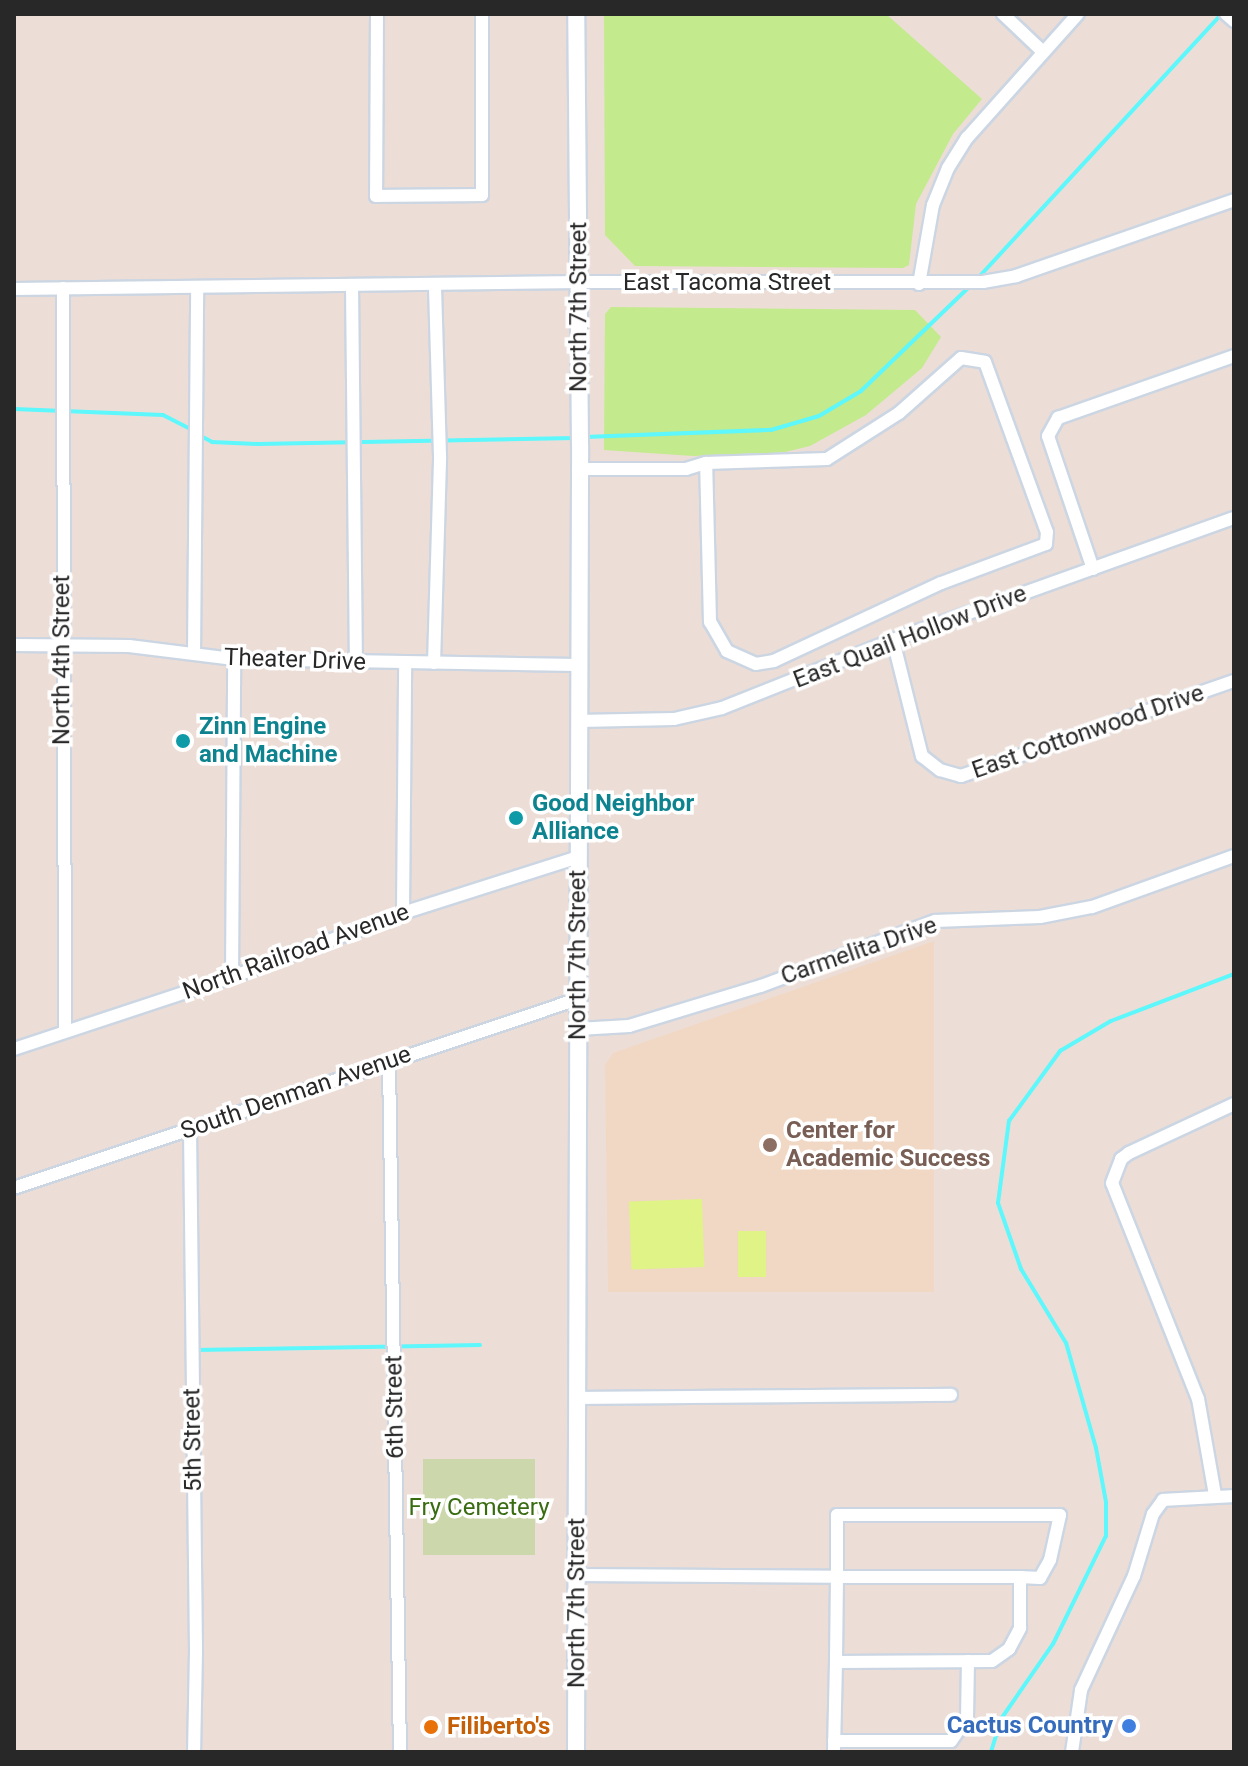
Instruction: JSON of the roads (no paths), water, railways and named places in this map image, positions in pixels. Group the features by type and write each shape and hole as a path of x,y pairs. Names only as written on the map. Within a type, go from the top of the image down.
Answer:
{"main road":[{"name":"North 7th Street","path":"576,14 580,282 576,1752"}],"street":[{"path":"377,14 376,196 482,195 482,14"},
{"path":"1003,14 1042,51"},
{"path":"919,284 933,205 948,168 967,138 1078,14"},
{"path":"1226,14 1234,21"},
{"name":"East Tacoma Street","path":"14,289 580,282 983,282 1016,276 1234,200"},
{"path":"434,663 440,456 435,285"},
{"path":"352,286 356,663"},
{"name":"North 4th Street","path":"63,288 61,645 65,1031"},
{"path":"194,654 197,289"},
{"path":"1093,569 1048,436 1058,418 1234,356"},
{"path":"580,469 686,469 706,463 827,459 848,449 899,413 961,358 985,362 1047,532 1046,544 941,583 774,661 756,664 727,651 710,622 706,463"},
{"name":"East Quail Hollow Drive","path":"578,721 674,719 722,708 893,640 1234,518"},
{"name":"East Cottonwood Drive","path":"893,640 922,756 940,770 961,776 1234,681"},
{"name":"Theater Drive","path":"14,645 129,646 234,659 577,665"},
{"path":"796,651 804,677"},
{"path":"232,977 234,659"},
{"path":"403,913 405,663"},
{"name":"Carmelita Drive","path":"578,1029 629,1026 761,986 935,921 1040,917 1092,907 1234,856"},
{"name":"North Railroad Avenue","path":"14,1049 232,977 403,913 578,857"},
{"name":"South Denman Avenue","path":"14,1188 578,999"},
{"name":"6th Street","path":"389,1062 400,1752"},
{"path":"1215,1495 1198,1399 1112,1183 1121,1159 1234,1104"},
{"name":"5th Street","path":"190,1129 196,1651 194,1752"},
{"path":"578,1398 951,1395"},
{"path":"1072,1752 1081,1690 1134,1576 1153,1514 1163,1500 1234,1496"},
{"path":"576,1575 837,1577 1020,1577 1040,1578 1050,1560 1060,1515 837,1515 837,1577 836,1662 834,1746 951,1741 967,1718 968,1661"},
{"path":"836,1662 992,1661 1009,1649 1020,1628 1020,1577"}],"waterway":[{"path":"978,278 1222,14"},
{"path":"585,437 771,430 819,416 861,391 969,287"},
{"path":"14,409 163,415 192,430"},
{"path":"199,435 212,442 258,444 576,438"},
{"path":"991,1752 1001,1719 1053,1644 1106,1536 1106,1502 1096,1448 1066,1343 1021,1269 998,1203 1009,1121 1060,1051 1111,1021 1234,974"},
{"path":"195,1350 480,1345"}],"place":[{"name":"Zinn Engine and Machine","path":"183,741"},
{"name":"Good Neighbor Alliance","path":"516,818"},
{"name":"Center for Academic Success","path":"770,1145"},
{"name":"Cactus Country","path":"1129,1726"},
{"name":"Filiberto's","path":"431,1727"}],"park label":[{"name":"Fry Cemetery","path":"479,1508"}]}
